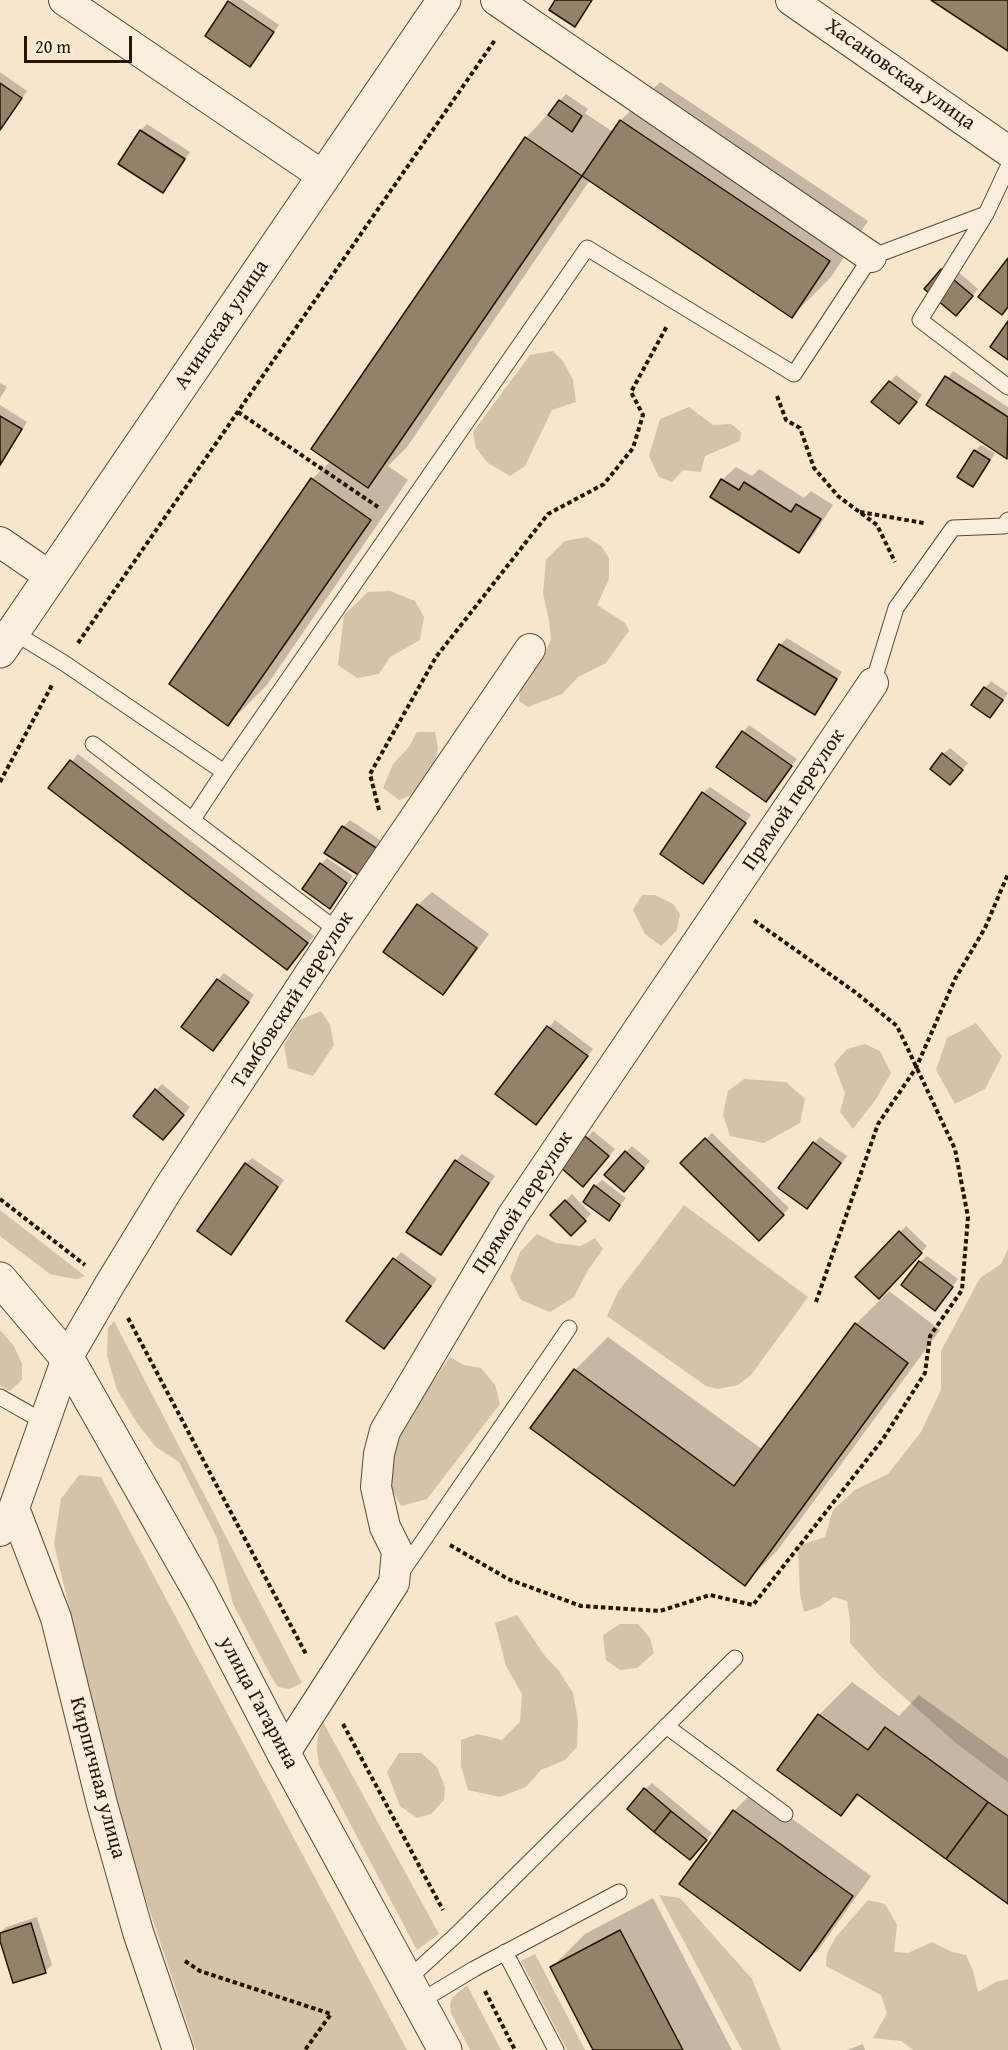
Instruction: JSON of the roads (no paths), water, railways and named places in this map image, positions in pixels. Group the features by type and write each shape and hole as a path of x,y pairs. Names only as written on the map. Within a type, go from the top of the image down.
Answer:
{"street":[{"path":"64,0 324,176"},
{"name":"Ачинская улица","path":"6,641 444,0"},
{"name":"Хасановская улица","path":"791,0 1008,150"},
{"path":"505,6 871,257"},
{"path":"0,542 51,577"},
{"name":"Тамбовский переулок","path":"7,1519 67,1358 110,1284 168,1189 338,931 530,649"},
{"name":"Прямой переулок","path":"284,1754 394,1582 397,1551 385,1527 376,1487 379,1454 385,1431 513,1215 873,683"},
{"name":"улица Гагарина","path":"0,1279 67,1358 201,1594 284,1754 445,2050"},
{"name":"Кирпичная улица","path":"7,1519 56,1618 105,1815 138,1932 178,2050"}],"lane":[{"path":"1008,167 986,214 920,320 1008,387"},
{"path":"193,819 587,248 794,374 871,257 986,214"},
{"path":"873,683 896,608 953,528 1004,526 1008,520"},
{"path":"6,641 64,663 224,772"},
{"path":"93,744 338,931"},
{"path":"394,1582 569,1328"},
{"path":"0,1397 44,1422"},
{"path":"413,1991 465,1926 735,1658"},
{"path":"666,1726 785,1814"},
{"path":"413,1991 505,1952 618,1892"},
{"path":"505,1952 556,2050"}]}
